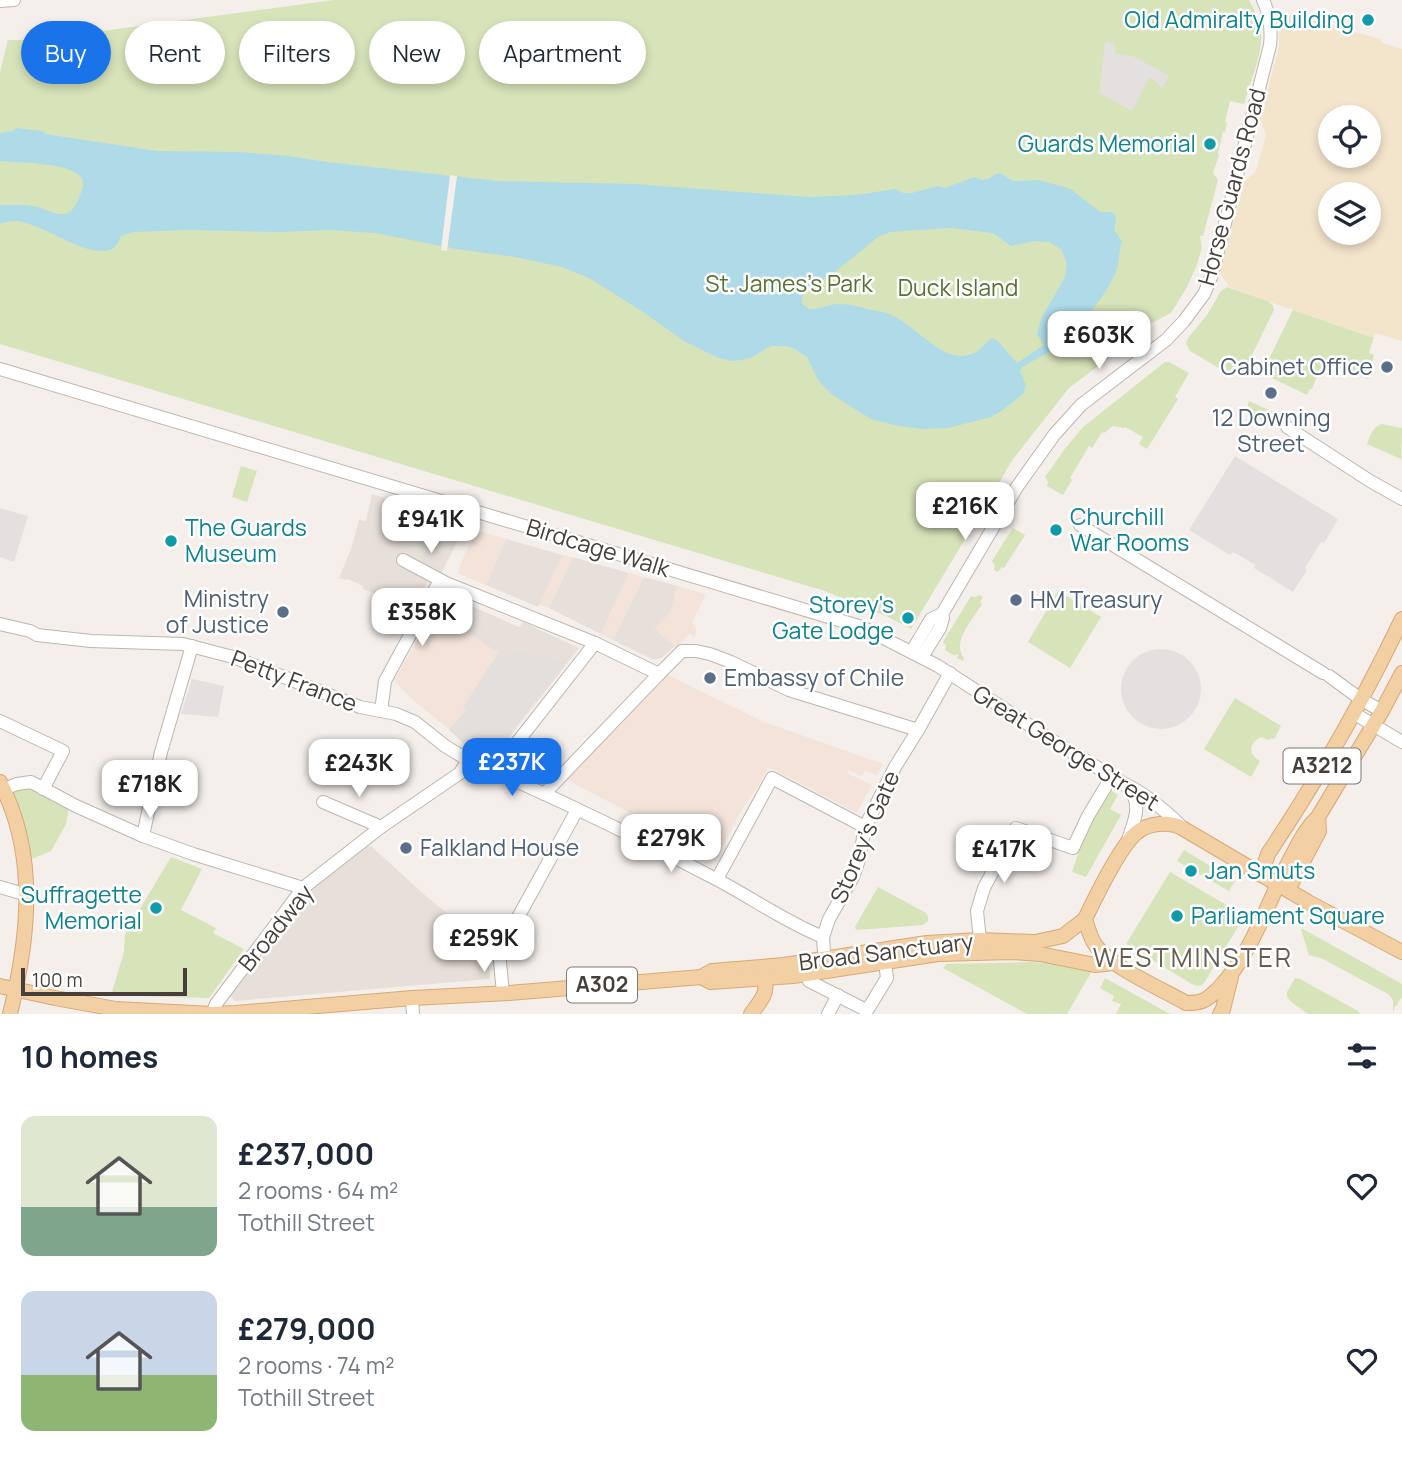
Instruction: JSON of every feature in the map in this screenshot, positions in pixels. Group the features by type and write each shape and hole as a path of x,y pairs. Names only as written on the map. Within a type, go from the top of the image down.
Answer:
{"main road":[{"name":"A3212","path":"1261,875 1268,854 1355,714 1402,619"},
{"name":"A3212","path":"1280,889 1287,864 1309,825 1318,817 1402,673"},
{"path":"2,786 21,839 27,895 22,963 10,1014"},
{"name":"A302","path":"1182,828 1171,823 1149,826 1137,832 1111,870 1085,919 1094,944 1102,953 1189,1008 1210,997 1231,976 1280,889 1402,952"},
{"name":"Great George Street","path":"1182,828 1280,889"},
{"name":"Great George Street","path":"1217,849 1254,857 1268,854"},
{"name":"Great George Street","path":"1217,849 1222,862 1280,889"},
{"name":"Broad Sanctuary","path":"765,972 825,964 927,943 980,940 1028,942 1049,939 1063,936 1085,919"},
{"name":"Broad Sanctuary","path":"765,972 807,974 825,964 885,962 938,954 1013,952 1040,954 1095,965 1114,963"},
{"name":"A302","path":"0,986 116,1009 212,1014 701,977 711,982 765,972"},
{"path":"751,1014 766,993 765,972"},
{"path":"1220,1014 1231,976"}],"street":[{"path":"0,1 13,0"},
{"name":"Horse Guards Road","path":"917,654 940,628 942,614 1020,482 1054,435 1081,405 1166,340 1203,295 1215,264 1270,45 1272,26 1263,0"},
{"name":"Birdcage Walk","path":"0,369 862,627 917,654"},
{"path":"1287,427 1402,499"},
{"path":"1080,525 1382,711"},
{"path":"403,560 440,580 595,643 659,674"},
{"path":"440,580 385,681 381,710 415,722 468,761 544,794 717,879 823,937"},
{"name":"Petty France","path":"0,624 37,635 91,641 192,646 233,657 360,707 381,710"},
{"path":"494,772 595,643"},
{"path":"144,836 161,752 192,646"},
{"path":"544,794 682,651 710,654 789,690 918,730"},
{"name":"Great George Street","path":"917,654 1144,795 1166,811 1182,828"},
{"name":"Storey's Gate","path":"825,964 823,937 829,919 859,860 865,827 895,766 950,673"},
{"path":"1355,714 1402,742"},
{"path":"0,722 63,751 43,789"},
{"name":"Broadway","path":"212,1014 216,1004 303,888 381,827 460,773 468,761"},
{"path":"717,879 772,778 865,827"},
{"path":"980,940 977,911 984,888 1016,828 1073,848 1088,816 1117,780 1132,791 1137,807 1126,845"},
{"path":"2,786 31,782 144,836 192,855 303,888"},
{"path":"323,803 381,827"},
{"path":"503,993 499,952 576,810"},
{"path":"0,887 27,895"},
{"path":"807,974 809,981 868,1009 887,978 885,962"},
{"path":"828,1014 838,995"},
{"path":"412,998 413,1014"}],"shaded area":[{"path":"1105,42 1115,44 1115,54 1133,56 1169,76 1162,89 1149,78 1132,111 1099,93"},
{"path":"1235,456 1338,519 1324,543 1321,542 1293,592 1254,568 1255,565 1244,558 1233,552 1230,555 1189,530"},
{"path":"372,494 462,527 441,574 429,579 409,616 375,598 376,594 363,589 363,586 339,578 359,520 366,521"},
{"path":"0,508 28,516 14,562 0,557"},
{"path":"475,530 506,539 486,585 457,573"},
{"path":"506,539 563,555 538,607 486,585"},
{"path":"563,555 573,557 549,608 539,604"},
{"path":"573,557 629,573 601,634 549,608"},
{"path":"629,573 644,577 613,640 601,634"},
{"path":"644,577 677,586 671,611 674,647 661,658 654,660 613,640"},
{"path":"677,586 705,596 692,622 696,629 695,637 689,634 676,648 654,629 671,611"},
{"path":"443,594 462,602 452,620 447,617 444,623 478,638 481,643 498,652 491,666 537,702 495,755 467,744 394,681"},
{"path":"462,602 519,627 523,622 579,648 537,702 490,666 498,652 444,623 447,617 453,620"},
{"path":"1161,649 1176,652 1189,661 1198,674 1201,689 1198,704 1189,717 1176,726 1161,729 1146,726 1133,717 1124,704 1121,689 1124,674 1133,661 1146,652"},
{"path":"519,651 568,662 560,667 498,752 468,747 449,730 466,711 463,707 495,658"},
{"path":"668,675 764,722 883,764 877,776 865,770 862,776 848,770 847,773 872,785 857,813 769,767 738,817 717,858 569,781 567,777"},
{"path":"192,679 224,686 218,717 181,714"},
{"path":"371,846 427,897 487,945 490,979 235,1001 227,993 308,890 363,847"}],"green space":[{"name":"St. James's Park","path":"334,0 1249,0 1259,23 1261,40 1244,104 1230,101 1225,132 1213,173 1218,180 1203,236 1200,236 1202,248 1187,287 1171,313 1150,324 1069,388 1013,459 911,629 825,591 0,344 0,72 8,40 21,40 21,84 111,84 111,30 125,28 125,84 225,84 225,21 177,21"},
{"path":"1227,287 1268,301 1274,310 1245,369 1232,376 1190,351 1186,343 1221,291"},
{"path":"1293,310 1374,336 1369,353 1374,355 1368,379 1323,361 1307,395 1262,373"},
{"path":"1165,362 1189,373 1175,397 1178,399 1147,449 1139,444 1143,437 1125,427 1113,426 1102,432 1092,448 1089,446 1063,495 1047,486 1045,477 1083,427"},
{"path":"1249,401 1278,414 1272,426 1248,412"},
{"path":"1381,424 1402,428 1401,459 1367,444 1374,430"},
{"path":"241,466 257,471 247,502 232,497"},
{"path":"1013,528 1025,535 1004,568 998,572 994,570 992,561"},
{"path":"1058,591 1101,617 1070,668 1028,642"},
{"path":"971,596 983,597 980,602 982,604 969,623 960,645 963,661 957,658 958,655 945,650 943,642"},
{"path":"1235,698 1281,726 1274,739 1261,737 1252,746 1253,755 1260,761 1251,777 1204,749"},
{"path":"23,777 69,808 66,824 51,851 29,860 11,793"},
{"path":"1107,788 1118,795 1110,809 1121,815 1086,877 1072,872 1086,830"},
{"path":"1184,850 1235,881 1229,891 1177,861"},
{"path":"171,857 202,869 181,910 216,928 213,933 244,949 209,998 136,996 112,992 124,952 125,934"},
{"path":"1170,872 1230,907 1228,912 1242,920 1200,986 1192,984 1126,944"},
{"path":"878,887 926,913 928,921 923,925 856,930 855,927"},
{"path":"1301,929 1402,984 1402,998 1393,1013 1393,1000 1388,994 1323,959 1309,955"},
{"path":"1035,962 1092,971 1067,1014 1027,1014 943,968 947,964"},
{"path":"1105,978 1170,1014 1116,1014 1121,1004 1112,1001 1114,996 1100,988"},
{"path":"1295,978 1360,1014 1308,1014 1287,996"}],"sand":[{"path":"1293,12 1309,16 1309,19 1327,20 1326,24 1380,39 1382,43 1402,49 1402,341 1375,333 1371,337 1229,287 1220,273 1244,182 1256,171 1266,135 1260,119 1279,47 1279,28"}],"water":[{"path":"16,128 43,131 45,134 157,151 240,152 289,156 498,181 636,184 808,197 855,195 896,189 903,193 912,193 938,186 945,188 974,177 988,179 1000,173 1013,181 1038,180 1065,187 1100,212 1112,212 1116,217 1115,230 1122,241 1118,265 1111,282 1065,352 1049,352 1022,367 1020,371 1026,385 1023,394 991,417 948,428 923,429 871,419 831,394 818,380 807,357 795,349 771,346 742,360 731,361 716,357 684,341 589,278 562,267 375,233 328,230 134,232 121,236 114,248 102,251 78,246 27,223 14,221 0,224 0,205 28,205 60,214 67,213 74,207 83,187 82,179 77,173 68,169 44,164 0,161 0,133","holes":["951,228 993,233 1011,246 1035,241 1049,242 1061,249 1067,263 1065,277 1042,317 1037,334 1044,345 1017,363 997,340 992,338 976,352 964,356 952,355 894,316 840,304 814,309 801,302 804,291 835,272 878,237 890,232"]}],"pier":[{"path":"450,175 457,176 447,251 441,250"}],"place":[{"name":"Old Admiralty Building","path":"1368,20"},
{"name":"Guards Memorial","path":"1210,144"},
{"name":"Cabinet Office","path":"1387,367"},
{"name":"12 Downing Street","path":"1271,393"},
{"name":"Churchill War Rooms","path":"1056,530"},
{"name":"The Guards Museum","path":"171,541"},
{"name":"HM Treasury","path":"1016,600"},
{"name":"Ministry of Justice","path":"283,612"},
{"name":"Storey's Gate Lodge","path":"908,618"},
{"name":"Embassy of Chile","path":"710,678"},
{"name":"Falkland House","path":"406,848"},
{"name":"Jan Smuts","path":"1191,871"},
{"name":"Suffragette Memorial","path":"156,908"},
{"name":"Parliament Square","path":"1177,916"}],"district":[{"name":"WESTMINSTER","path":"1193,958"}],"park label":[{"name":"Duck Island","path":"958,288"}]}
